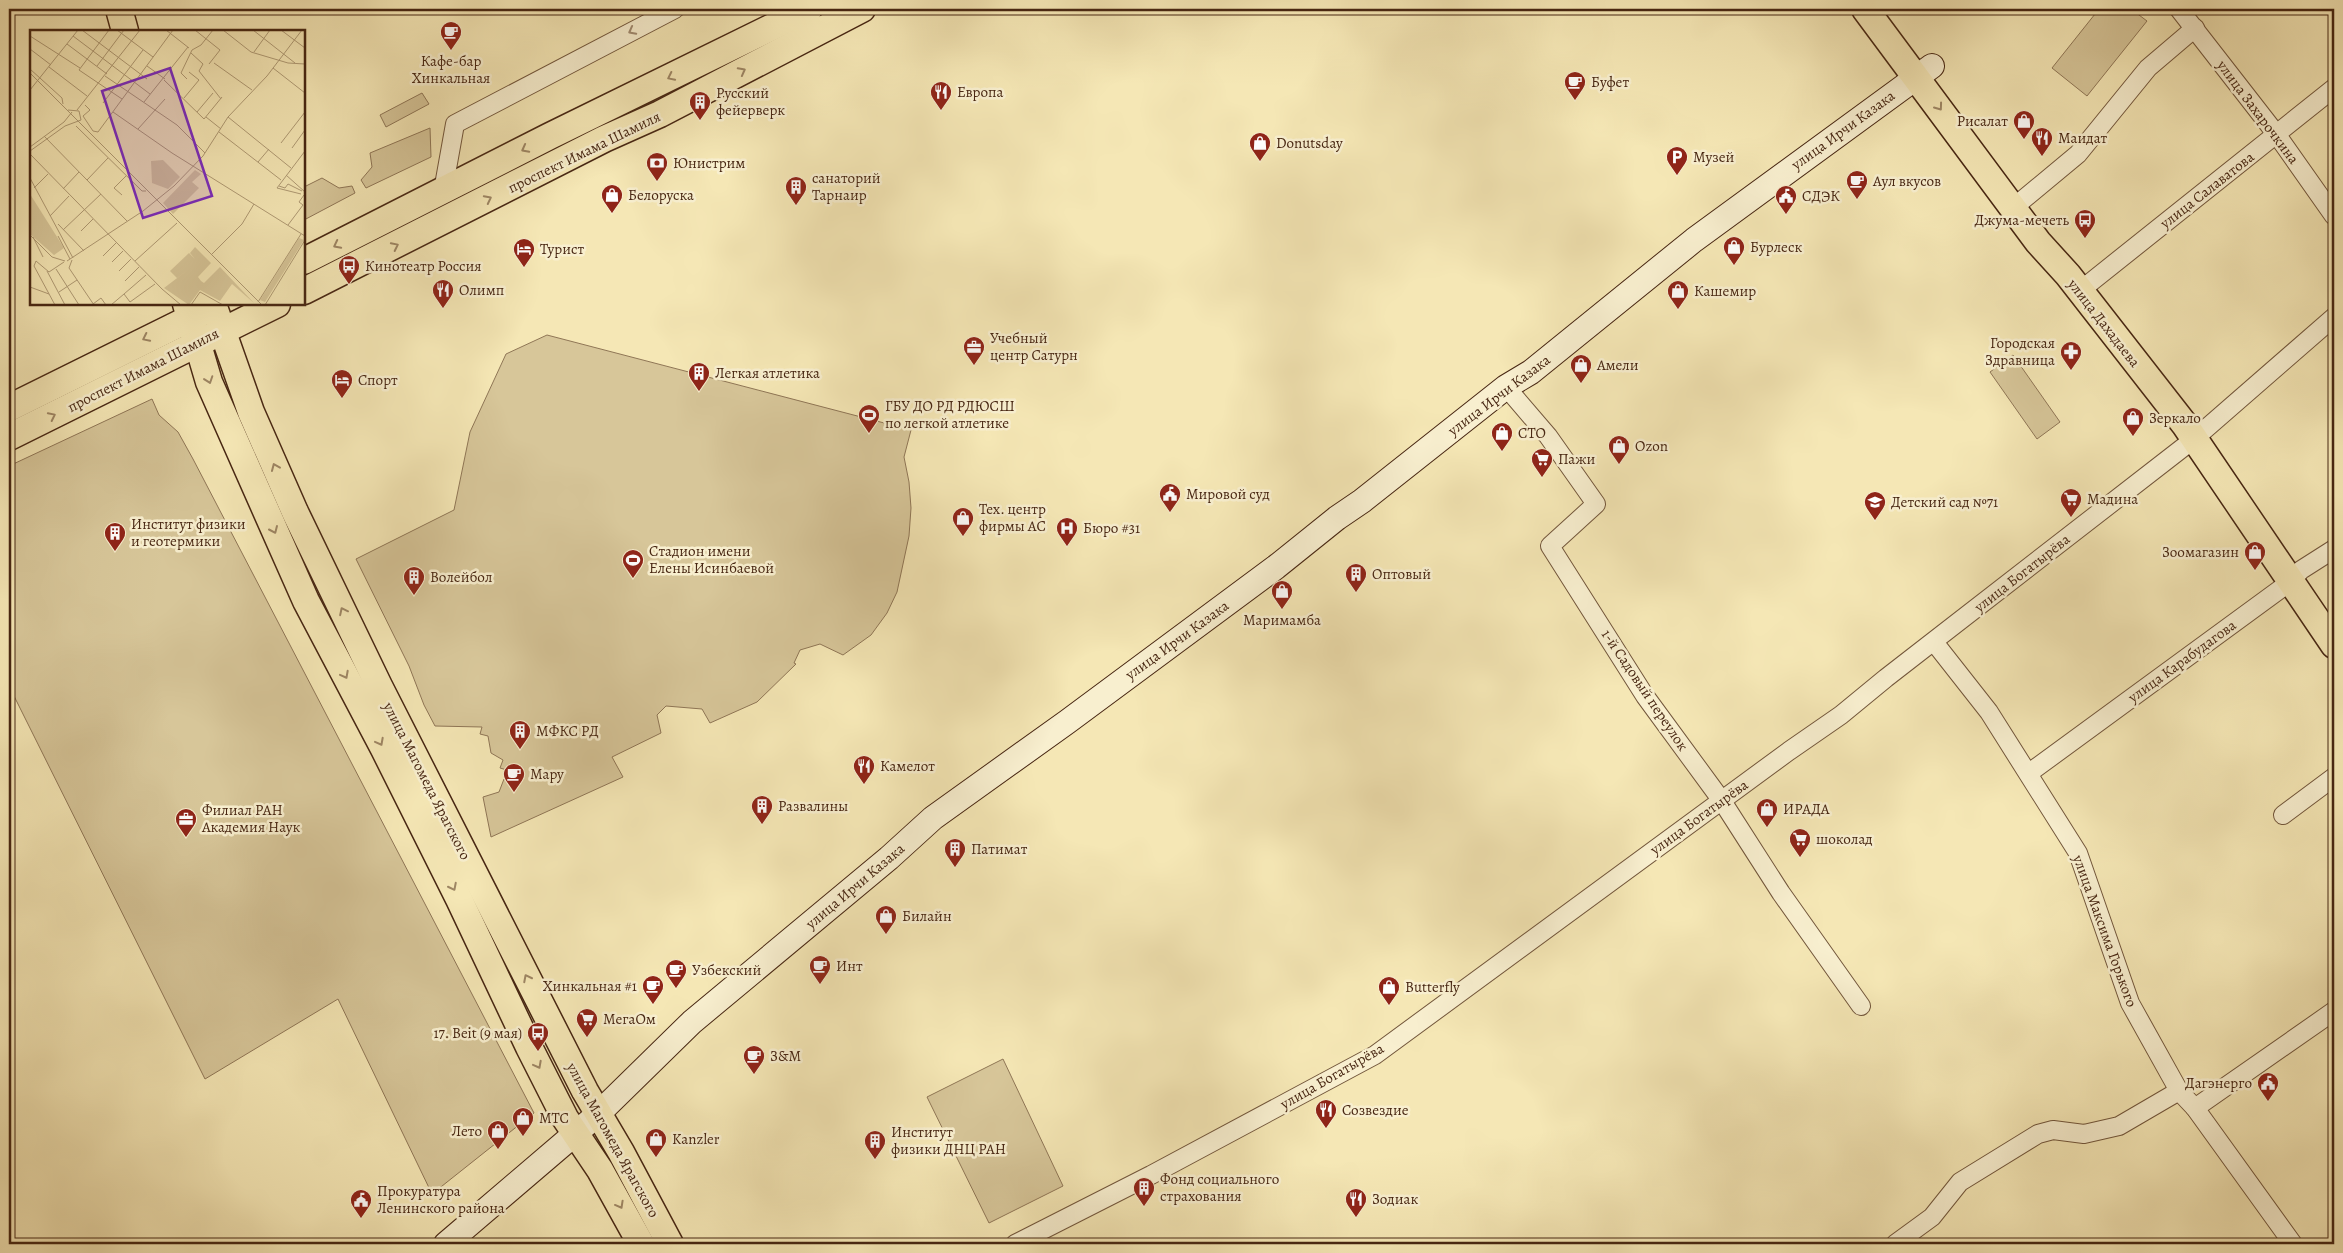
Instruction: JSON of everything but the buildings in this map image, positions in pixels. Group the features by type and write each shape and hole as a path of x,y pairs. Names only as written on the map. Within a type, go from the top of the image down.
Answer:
{"main road":[{"path":"119,9 124,30"},
{"name":"проспект Имама Шамиля","path":"305,260 583,120 809,9"},
{"name":"проспект Имама Шамиля","path":"305,290 604,139 660,114 862,9"},
{"name":"улица Дахадаева","path":"1865,9 1900,57 1924,71"},
{"name":"улица Дахадаева","path":"1885,9 1914,47 1924,71 2020,204 2200,434 2296,576 2334,645"},
{"name":"улица Ирчи Казака","path":"446,1244 576,1134 692,1022 889,858 933,818 1276,567 1506,387 1531,372 1694,240 1924,71"},
{"name":"проспект Имама Шамиля","path":"9,408 188,310 217,311 268,305"},
{"name":"улица Магомеда Ярагского","path":"188,310 209,382 306,601 455,890 529,1048 576,1134 600,1170 641,1244"},
{"name":"проспект Имама Шамиля","path":"9,437 197,342 217,311"},
{"name":"улица Магомеда Ярагского","path":"217,311 251,412 299,521 379,686 597,1115 620,1152 670,1244"},
{"name":"улица Дахадаева","path":"2296,576 2334,615"}],"street":[{"path":"443,191 455,124 675,9"},
{"name":"улица Захарочкина","path":"2179,9 2277,135 2334,216"},
{"path":"2020,204 2078,154 2148,68 2195,28"},
{"name":"улица Салаватова","path":"2085,287 2334,88"},
{"name":"улица Богатырёва","path":"1014,1244 1143,1179 1375,1055 1841,715 2200,434 2334,317"},
{"name":"1-й Садовый переулок","path":"1506,387 1548,436 1596,504 1550,546 1645,696 1722,801 1780,893 1861,1006"},
{"name":"улица Карабудагова","path":"2029,773 2334,548"},
{"name":"улица Максима Горького","path":"1934,642 1989,712 2078,853 2130,1003 2178,1091 2195,1108 2292,1244"},
{"path":"2283,815 2334,777"},
{"path":"2195,1108 2334,1012"},
{"path":"1895,1244 1932,1216 1960,1182 2038,1134 2053,1130 2084,1134 2119,1126 2178,1091"}],"shaded area":[{"path":"2099,9 2131,9 2147,21 2087,96 2052,68"},
{"path":"422,93 429,104 386,127 380,115"},
{"path":"430,128 431,157 366,188 361,180 372,167 370,153"},
{"path":"322,178 339,188 352,186 355,193 305,219 305,186"},
{"name":"Стадион имени Елены Исинбаевой","path":"547,335 911,430 904,457 909,482 911,508 909,536 897,592 887,613 871,635 843,655 820,644 800,650 794,663 796,664 757,702 710,723 702,709 666,706 657,715 661,733 612,757 623,777 491,837 483,797 499,792 504,779 506,779 507,770 500,768 503,760 491,753 488,736 480,734 482,727 435,726 424,705 409,666 356,559 454,510 470,432 506,354"},
{"path":"2013,355 2060,422 2037,439 1990,372"},
{"path":"152,399 159,415 178,432 193,459 534,1113 432,1194 338,999 205,1079 9,686 9,466"},
{"path":"1003,1059 1063,1186 989,1223 927,1097"}],"place":[{"name":"Кафе-бар Хинкальная","path":"451,51"},
{"name":"Буфет","path":"1575,101"},
{"name":"Европа","path":"941,111"},
{"name":"Русский фейерверк","path":"700,121"},
{"name":"Рисалат","path":"2024,140"},
{"name":"Маидат","path":"2042,157"},
{"name":"Donutsday","path":"1260,162"},
{"name":"Музей","path":"1677,176"},
{"name":"Юнистрим","path":"657,182"},
{"name":"Аул вкусов","path":"1857,200"},
{"name":"санаторий Тарнаир","path":"796,206"},
{"name":"Белоруска","path":"612,214"},
{"name":"СДЭК","path":"1786,215"},
{"name":"Джума-мечеть","path":"2085,239"},
{"name":"Бурлеск","path":"1734,266"},
{"name":"Турист","path":"524,268"},
{"name":"Кинотеатр Россия","path":"349,285"},
{"name":"Олимп","path":"443,309"},
{"name":"Кашемир","path":"1678,310"},
{"name":"Учебный центр Сатурн","path":"974,366"},
{"name":"Городская Здравница","path":"2071,371"},
{"name":"Амели","path":"1581,384"},
{"name":"Легкая атлетика","path":"699,392"},
{"name":"Спорт","path":"342,399"},
{"name":"ГБУ ДО РД РДЮСШ по легкой атлетике","path":"869,434"},
{"name":"Зеркало","path":"2133,437"},
{"name":"СТО","path":"1502,452"},
{"name":"Ozon","path":"1619,465"},
{"name":"Пажи","path":"1542,478"},
{"name":"Мировой суд","path":"1170,513"},
{"name":"Мадина","path":"2071,518"},
{"name":"Детский сад №71","path":"1875,521"},
{"name":"Тех. центр фирмы АС","path":"963,537"},
{"name":"Бюро #31","path":"1067,547"},
{"name":"Институт физики и геотермики","path":"115,552"},
{"name":"Зоомагазин","path":"2255,571"},
{"name":"Стадион имени Елены Исинбаевой","path":"633,579"},
{"name":"Оптовый","path":"1356,593"},
{"name":"Волейбол","path":"414,596"},
{"name":"Маримамба","path":"1282,610"},
{"name":"МФКС РД","path":"520,750"},
{"name":"Камелот","path":"864,785"},
{"name":"Мару","path":"514,793"},
{"name":"Развалины","path":"762,825"},
{"name":"ИРАДА","path":"1767,828"},
{"name":"Филиал РАН Академия Наук","path":"186,838"},
{"name":"шоколад","path":"1800,858"},
{"name":"Патимат","path":"955,868"},
{"name":"Билайн","path":"886,935"},
{"name":"Инт","path":"820,985"},
{"name":"Узбекский","path":"676,989"},
{"name":"Хинкальная #1","path":"653,1005"},
{"name":"Butterfly","path":"1389,1006"},
{"name":"МегаОм","path":"587,1038"},
{"name":"17. Beit (9 мая)","path":"538,1052"},
{"name":"З&М","path":"754,1075"},
{"name":"Дагэнерго","path":"2268,1102"},
{"name":"Созвездие","path":"1326,1129"},
{"name":"МТС","path":"523,1137"},
{"name":"Лето","path":"498,1150"},
{"name":"Kanzler","path":"656,1158"},
{"name":"Институт физики ДНЦ РАН","path":"875,1160"},
{"name":"Фонд социального страхования","path":"1144,1207"},
{"name":"Зодиак","path":"1356,1218"},
{"name":"Прокуратура Ленинского района","path":"361,1219"}]}
